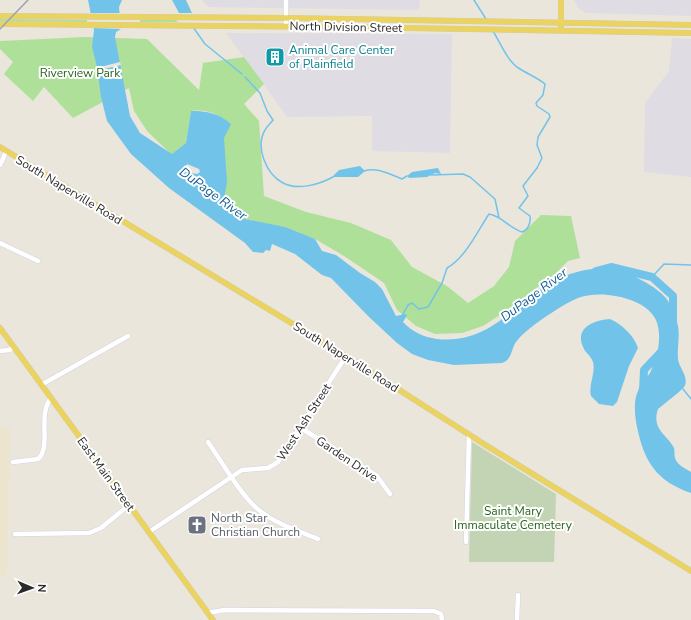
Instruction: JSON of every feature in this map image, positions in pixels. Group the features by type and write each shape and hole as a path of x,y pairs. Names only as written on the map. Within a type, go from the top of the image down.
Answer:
{"main road":[{"path":"561,0 561,30"},
{"name":"North Division Street","path":"0,16 425,19 691,24"},
{"path":"425,19 425,28"},
{"name":"North Division Street","path":"0,24 215,25 691,33"},
{"name":"South Naperville Road","path":"0,147 346,356 691,571"},
{"name":"East Main Street","path":"0,328 213,620"}],"street":[{"path":"286,0 286,26"},
{"path":"0,165 6,152"},
{"path":"0,243 38,262"},
{"path":"41,385 128,336"},
{"path":"0,351 9,350 14,347"},
{"name":"West Ash Street","path":"149,532 232,476 247,468 264,469 275,465 346,356"},
{"path":"13,462 38,459 42,454 44,412 46,404 51,398"},
{"name":"Garden Drive","path":"300,428 377,476 390,494"},
{"path":"466,542 469,434"},
{"path":"208,442 259,510 273,519 318,539"},
{"path":"15,534 89,533 101,528 129,505"},
{"path":"518,595 518,620"},
{"path":"208,612 224,610 440,612 442,620"}],"shaded area":[{"path":"202,0 420,0 419,10 208,7"},
{"path":"574,0 691,0 691,16 586,13 579,9"},
{"path":"226,33 452,34 450,153 372,151 372,116 287,117"},
{"path":"672,38 691,39 691,177 644,172 645,103 669,71"},
{"path":"0,428 10,428 7,576 0,576"}],"green space":[{"path":"0,19 87,20 87,22 0,21"},
{"path":"140,20 176,20 178,22 140,22"},
{"name":"Riverview Park","path":"85,37 147,39 199,90 203,63 244,57 264,84 244,104 259,121 264,196 306,212 351,223 391,240 412,267 447,286 468,303 494,286 509,267 515,241 541,215 571,216 580,258 568,261 556,273 509,309 483,326 462,333 435,334 416,326 397,310 384,283 344,256 315,239 276,226 235,217 223,205 224,137 230,124 222,117 203,111 191,111 186,143 172,155 147,131 134,111 129,88 73,118 44,87 33,101 4,74 13,62 0,49 0,41"},
{"name":"Saint Mary Immaculate Cemetery","path":"472,442 556,494 554,562 469,562"}],"water":[{"path":"88,0 122,0 119,7 121,29 116,32 115,37 130,116 140,133 172,154 186,143 191,111 203,111 222,117 231,124 224,138 227,182 223,205 235,217 285,227 315,239 322,251 336,255 375,282 382,289 396,316 407,315 403,322 418,334 437,339 454,339 483,331 496,324 551,282 571,274 592,269 607,268 616,270 635,277 653,287 666,298 677,322 679,334 678,359 686,380 686,384 683,389 658,409 656,416 657,422 661,432 674,448 675,457 678,463 691,472 691,493 679,488 660,476 648,460 643,450 637,427 635,409 636,395 640,386 653,367 659,340 656,320 651,312 643,306 621,297 598,294 587,295 555,310 534,325 516,342 510,357 505,362 454,365 428,360 412,354 397,343 368,316 331,278 322,275 295,254 272,244 270,251 266,250 263,253 253,252 245,243 169,188 131,154 107,121 92,47 94,30","holes":["187,164 199,169 200,172 197,174 191,173 185,168"]},
{"path":"172,0 186,0 192,13 179,13"},
{"path":"360,166 365,171 358,177 332,177 339,170"},
{"path":"438,168 441,174 435,173 427,177 409,178 407,176 412,172"},
{"path":"610,319 627,331 634,339 638,348 629,366 617,402 613,406 599,404 591,396 590,388 594,366 581,342 581,336 587,326 598,321"}],"pier":[{"path":"90,13 123,13 123,29 92,28"},
{"path":"120,62 121,65 96,71 96,68"}],"waterway":[{"path":"474,0 486,19"},
{"path":"193,27 205,44 242,74"},
{"path":"402,316 408,305 412,303 419,309 428,307 442,283 447,268 465,251 489,214 498,217 513,228 522,232 526,230 529,224 530,216 519,208 528,196 523,186 537,168 542,158 537,145 538,137 550,117 549,114 537,106 536,103 543,95 545,84 511,62 493,31"},
{"path":"245,77 260,93 267,111 273,120 265,130 261,144 267,167 277,179 289,185 309,186 333,177"},
{"path":"364,171 379,170 402,179 407,176"},
{"path":"431,175 463,174 470,177 495,199 499,218"},
{"path":"652,277 664,264 691,265"},
{"name":"DuPage River","path":"596,271 611,267 652,277 673,296 673,325"},
{"name":"DuPage River","path":"643,391 644,370 661,352"},
{"path":"683,389 691,399"}],"railway":[{"path":"0,29 28,0"}],"place":[{"name":"Animal Care Center of Plainfield","path":"275,57"},
{"name":"North Star Christian Church","path":"197,525"}]}
